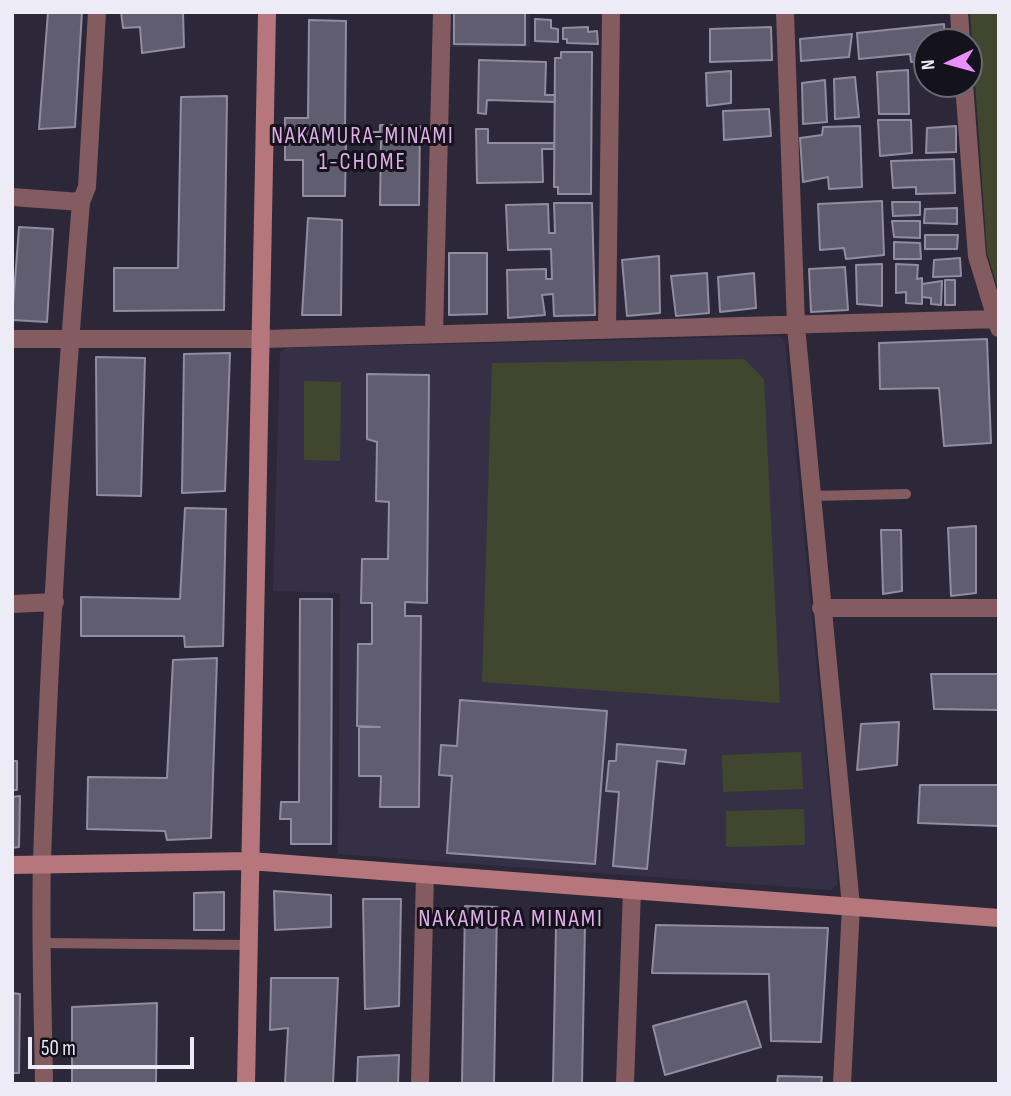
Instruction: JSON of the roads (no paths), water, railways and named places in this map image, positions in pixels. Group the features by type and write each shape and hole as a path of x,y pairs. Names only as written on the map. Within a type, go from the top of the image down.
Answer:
{"street":[{"path":"44,1084 42,864 70,338 81,202 87,187 97,12"},
{"path":"246,1084 263,339 267,12"},
{"path":"434,333 442,12"},
{"path":"607,329 611,12"},
{"path":"785,12 796,326 851,906 842,1084"},
{"path":"12,339 263,339 998,322 977,256 965,98"},
{"path":"12,197 81,202"},
{"path":"12,604 55,602"},
{"path":"821,608 999,608"},
{"path":"12,865 250,861 999,918"},
{"path":"420,1084 425,874"},
{"path":"625,1084 632,890"}],"lane":[{"path":"811,496 906,495"},
{"path":"43,943 248,945"}],"district":[{"name":"NAKAMURA-MINAMI 1-CHOME","path":"363,150"},
{"name":"NAKAMURA MINAMI","path":"511,920"}]}
